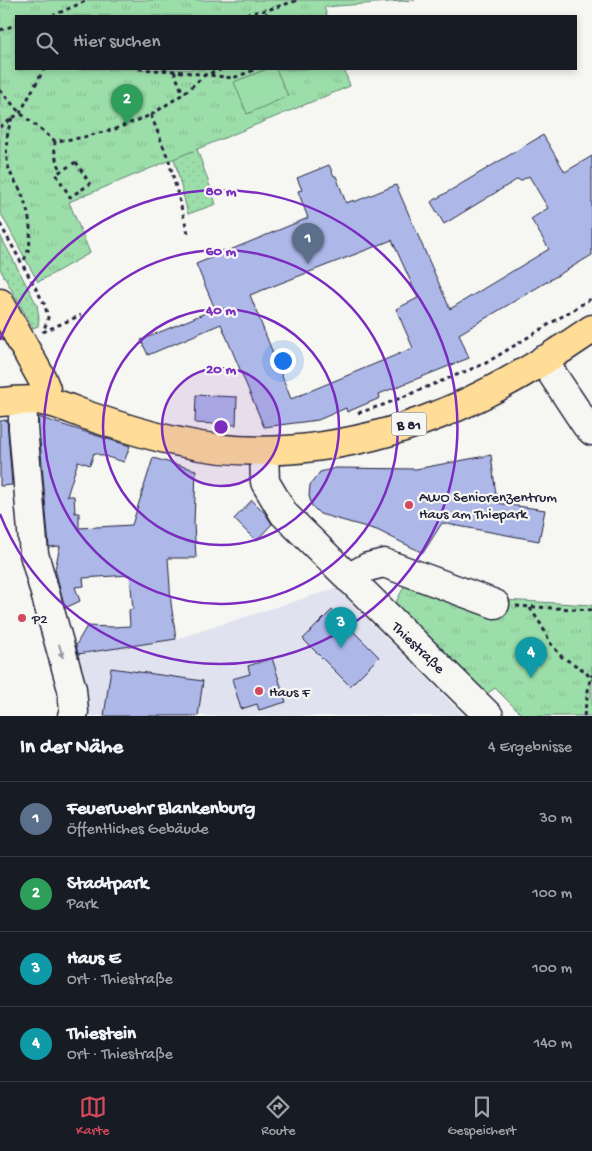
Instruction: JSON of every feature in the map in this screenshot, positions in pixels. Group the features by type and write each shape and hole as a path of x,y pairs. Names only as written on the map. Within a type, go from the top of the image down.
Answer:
{"main road":[{"path":"0,302 37,337 42,379 46,389 46,402 0,402"},
{"name":"B 81","path":"46,402 123,427 197,446 264,452 336,443 363,439 397,429 457,407 543,360 592,329"}],"street":[{"path":"543,360 586,425 592,431"},
{"path":"23,418 34,554 72,689 74,712 72,716"},
{"name":"Thiestraße","path":"264,452 265,482 284,514 348,578 473,711"},
{"path":"348,578 368,567 384,563 495,604"}],"path":[{"path":"55,15 88,0"},
{"path":"246,14 299,0"},
{"path":"266,15 270,9"},
{"path":"0,30 15,25"},
{"path":"0,127 20,113 43,70"},
{"path":"156,70 233,78 253,70"},
{"path":"0,90 20,113 55,141 80,138 151,116 183,94 205,75 220,70"},
{"path":"174,71 183,94"},
{"path":"151,116 169,160 189,238"},
{"path":"12,118 7,130 9,170 21,193 30,231 29,249 22,263"},
{"path":"55,141 54,151 57,163 62,170"},
{"path":"76,162 90,184 70,197 56,174 62,170 76,162"},
{"path":"0,224 34,284 47,312 48,318 37,337"},
{"path":"350,416 383,405 486,363 592,298"},
{"path":"37,337 81,315"},
{"path":"495,604 530,608 592,610"},
{"path":"530,608 551,644 562,657 585,671 591,678 584,716"}],"shaded area":[{"path":"336,588 465,716 79,716 70,655 176,639"}],"green space":[{"path":"0,0 415,0 324,7 327,15 15,15 15,70 344,70 350,86 69,202 90,253 38,282 0,212"},
{"path":"264,70 276,70 288,96 247,114 234,82"},
{"path":"197,149 216,204 188,214 174,158"},
{"path":"0,235 37,305 38,326 33,328 0,269"},
{"path":"407,581 503,600 592,605 592,716 523,716 495,688 484,696 394,606"}],"building":[{"path":"543,135 565,172 592,156 592,255 459,334 469,358 379,394 380,398 347,412 346,408 318,420 264,427 221,324 148,355 141,340 215,309 196,264 308,218 298,191 302,190 297,178 329,165 334,176 336,176 346,203 354,200 354,202 396,185 450,309 549,249 531,219 548,208 529,176 520,181 518,179 444,224 431,202","holes":["392,240 418,298 396,309 413,348 291,399 250,295"]},
{"path":"196,395 237,397 236,425 195,423"},
{"path":"38,417 130,446 124,462 94,453 90,465 78,461 67,496 74,496 75,513 79,513 79,528 132,525 153,458 196,470 194,524 196,558 168,558 176,639 78,654 76,645 87,626 130,626 129,610 133,609 130,575 83,578 84,586 75,587 80,601 65,608 55,569 60,546 49,547"},
{"path":"7,420 12,485 0,486 0,421"},
{"name":"AWO Seniorenzentrum Haus am Thiepark","path":"491,455 497,503 545,510 539,541 442,523 423,553 377,530 320,514 312,506 309,496 310,485 320,472 336,468 416,469"},
{"path":"252,500 265,513 272,524 256,541 234,519"},
{"path":"332,610 379,657 350,686 303,639"},
{"name":"Haus F","path":"272,658 286,702 259,710 257,704 241,709 232,679 250,674 248,666"},
{"path":"111,668 203,681 198,716 104,716"}],"place":[{"name":"Stadtpark","path":"127,125"},
{"name":"Feuerwehr Blankenburg","path":"308,264"},
{"name":"AWO Seniorenzentrum Haus am Thiepark","path":"409,505"},
{"name":"P2","path":"22,618"},
{"name":"Haus E","path":"341,648"},
{"name":"Thiestein","path":"531,678"},
{"name":"Haus F","path":"259,691"}]}
